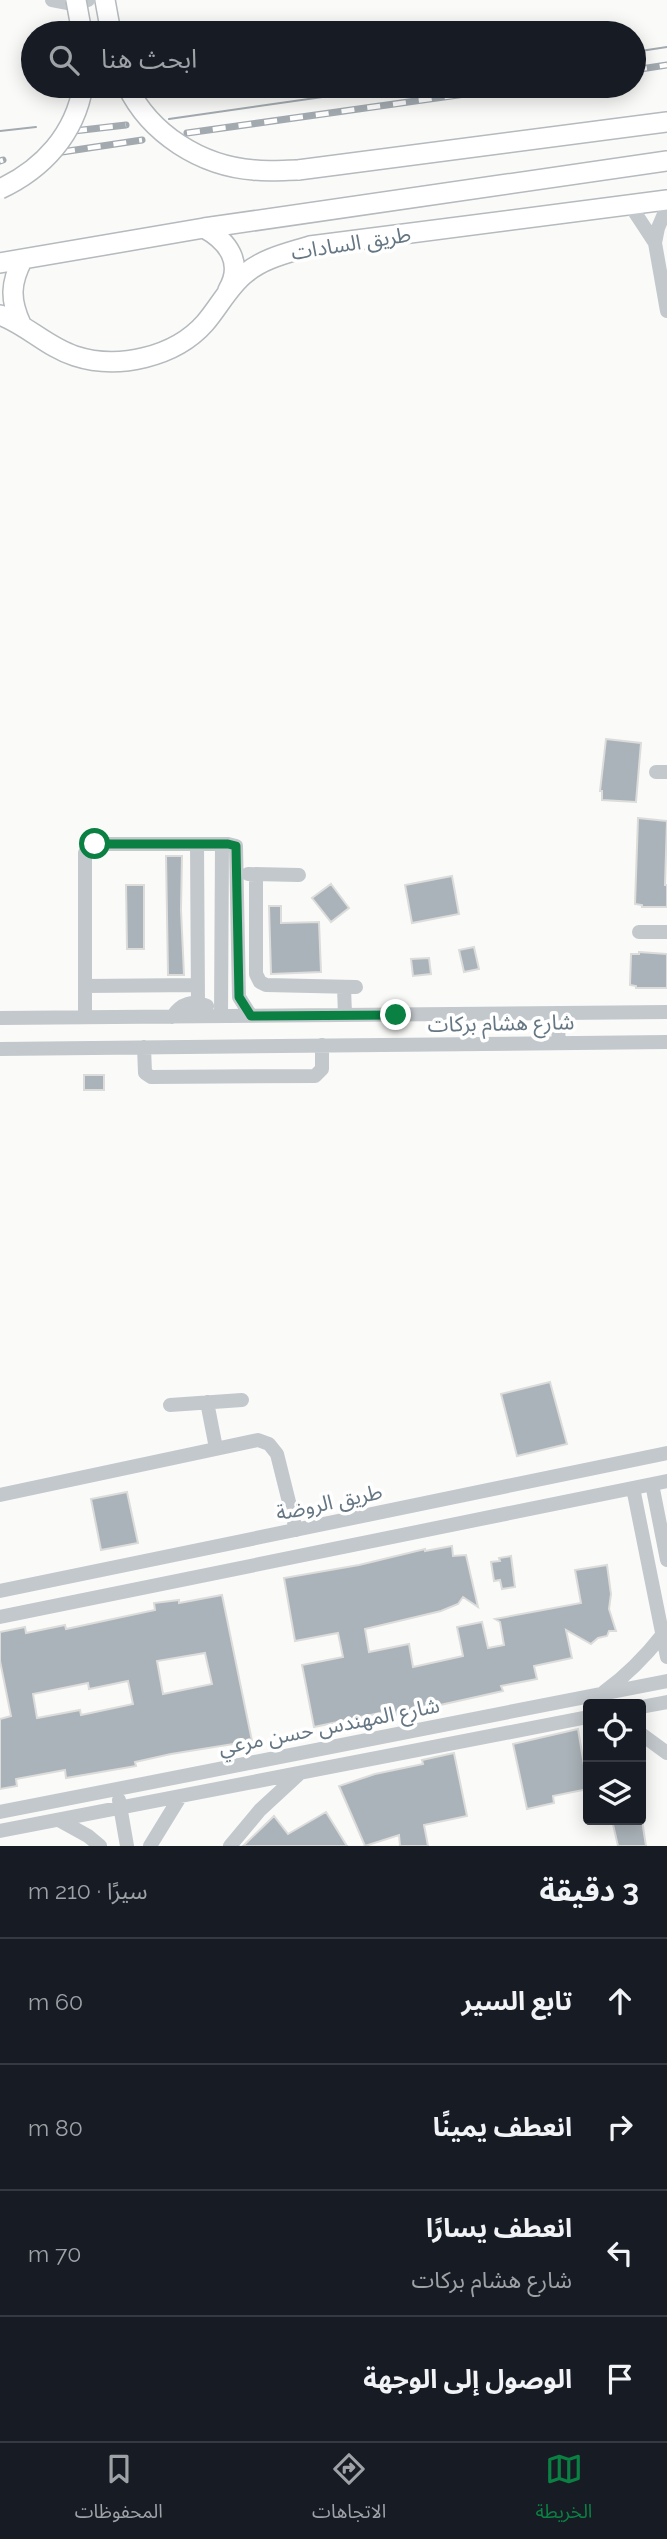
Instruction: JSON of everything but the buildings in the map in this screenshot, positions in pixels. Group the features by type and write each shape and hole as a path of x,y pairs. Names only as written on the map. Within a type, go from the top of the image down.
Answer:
{"main road":[{"path":"76,0 80,21"},
{"path":"105,0 109,21"},
{"path":"0,189 28,174 53,151 72,122 79,98"},
{"path":"134,98 158,128 193,153 234,168 255,171 298,170 667,122"},
{"name":"طريق السادات","path":"0,263 204,228 667,161"},
{"name":"طريق السادات","path":"0,315 21,324 45,342 76,356 110,362 144,358 176,346 204,325 246,273 275,256 310,246 667,200"},
{"path":"302,215 294,229 296,238 302,244 310,246"},
{"path":"204,228 219,236 230,249 234,265 232,282 224,297"},
{"path":"21,324 14,308 12,291 15,274 23,259"}],"street":[{"path":"52,0 68,3 88,0"},
{"path":"630,205 655,243"},
{"path":"667,207 655,243 667,311"},
{"path":"85,1017 85,853 90,844 236,846 239,997 251,1016"},
{"path":"197,844 198,1003"},
{"path":"220,1016 222,844"},
{"path":"237,874 299,875"},
{"path":"256,874 256,974 260,982 266,985 350,987 345,1015"},
{"path":"639,932 667,932"},
{"path":"85,986 198,985"},
{"path":"173,1017 182,1005 198,1003 206,1005 220,1016"},
{"name":"شارع هشام بركات","path":"0,1018 667,1012"},
{"path":"557,1013 559,1043"},
{"name":"شارع هشام بركات","path":"0,1049 667,1042"},
{"path":"144,1047 144,1069 147,1076 315,1076 322,1069 322,1045"},
{"path":"170,1405 242,1400"},
{"path":"207,1402 216,1448"},
{"path":"0,1495 258,1440 274,1448 279,1459 296,1530"},
{"name":"طريق الروضة","path":"0,1591 667,1453"},
{"path":"0,1617 667,1481"},
{"path":"652,1485 667,1560"},
{"path":"633,1488 667,1657"},
{"path":"412,1506 408,1520 412,1527 420,1531"},
{"path":"347,1520 357,1531 353,1545"},
{"path":"601,1694 631,1670 663,1634"},
{"name":"شارع المهندس حسن مرعي","path":"0,1812 667,1681"},
{"path":"646,1706 667,1702"},
{"name":"شارع المهندس حسن مرعي","path":"0,1831 583,1718"},
{"path":"646,1738 667,1753"},
{"path":"230,1846 260,1810 300,1773"},
{"path":"116,1789 127,1846"},
{"path":"150,1846 180,1797"},
{"path":"59,1820 100,1846"}],"tram line":[{"path":"646,50 667,47"},
{"path":"169,119 316,98"},
{"path":"0,131 36,127"}],"railway":[{"path":"646,68 667,65"},
{"path":"187,133 437,98"},
{"path":"74,131 126,125"},
{"path":"62,152 142,140"}],"route":[{"path":"95,844 236,846 239,997 251,1016 396,1015"}]}
